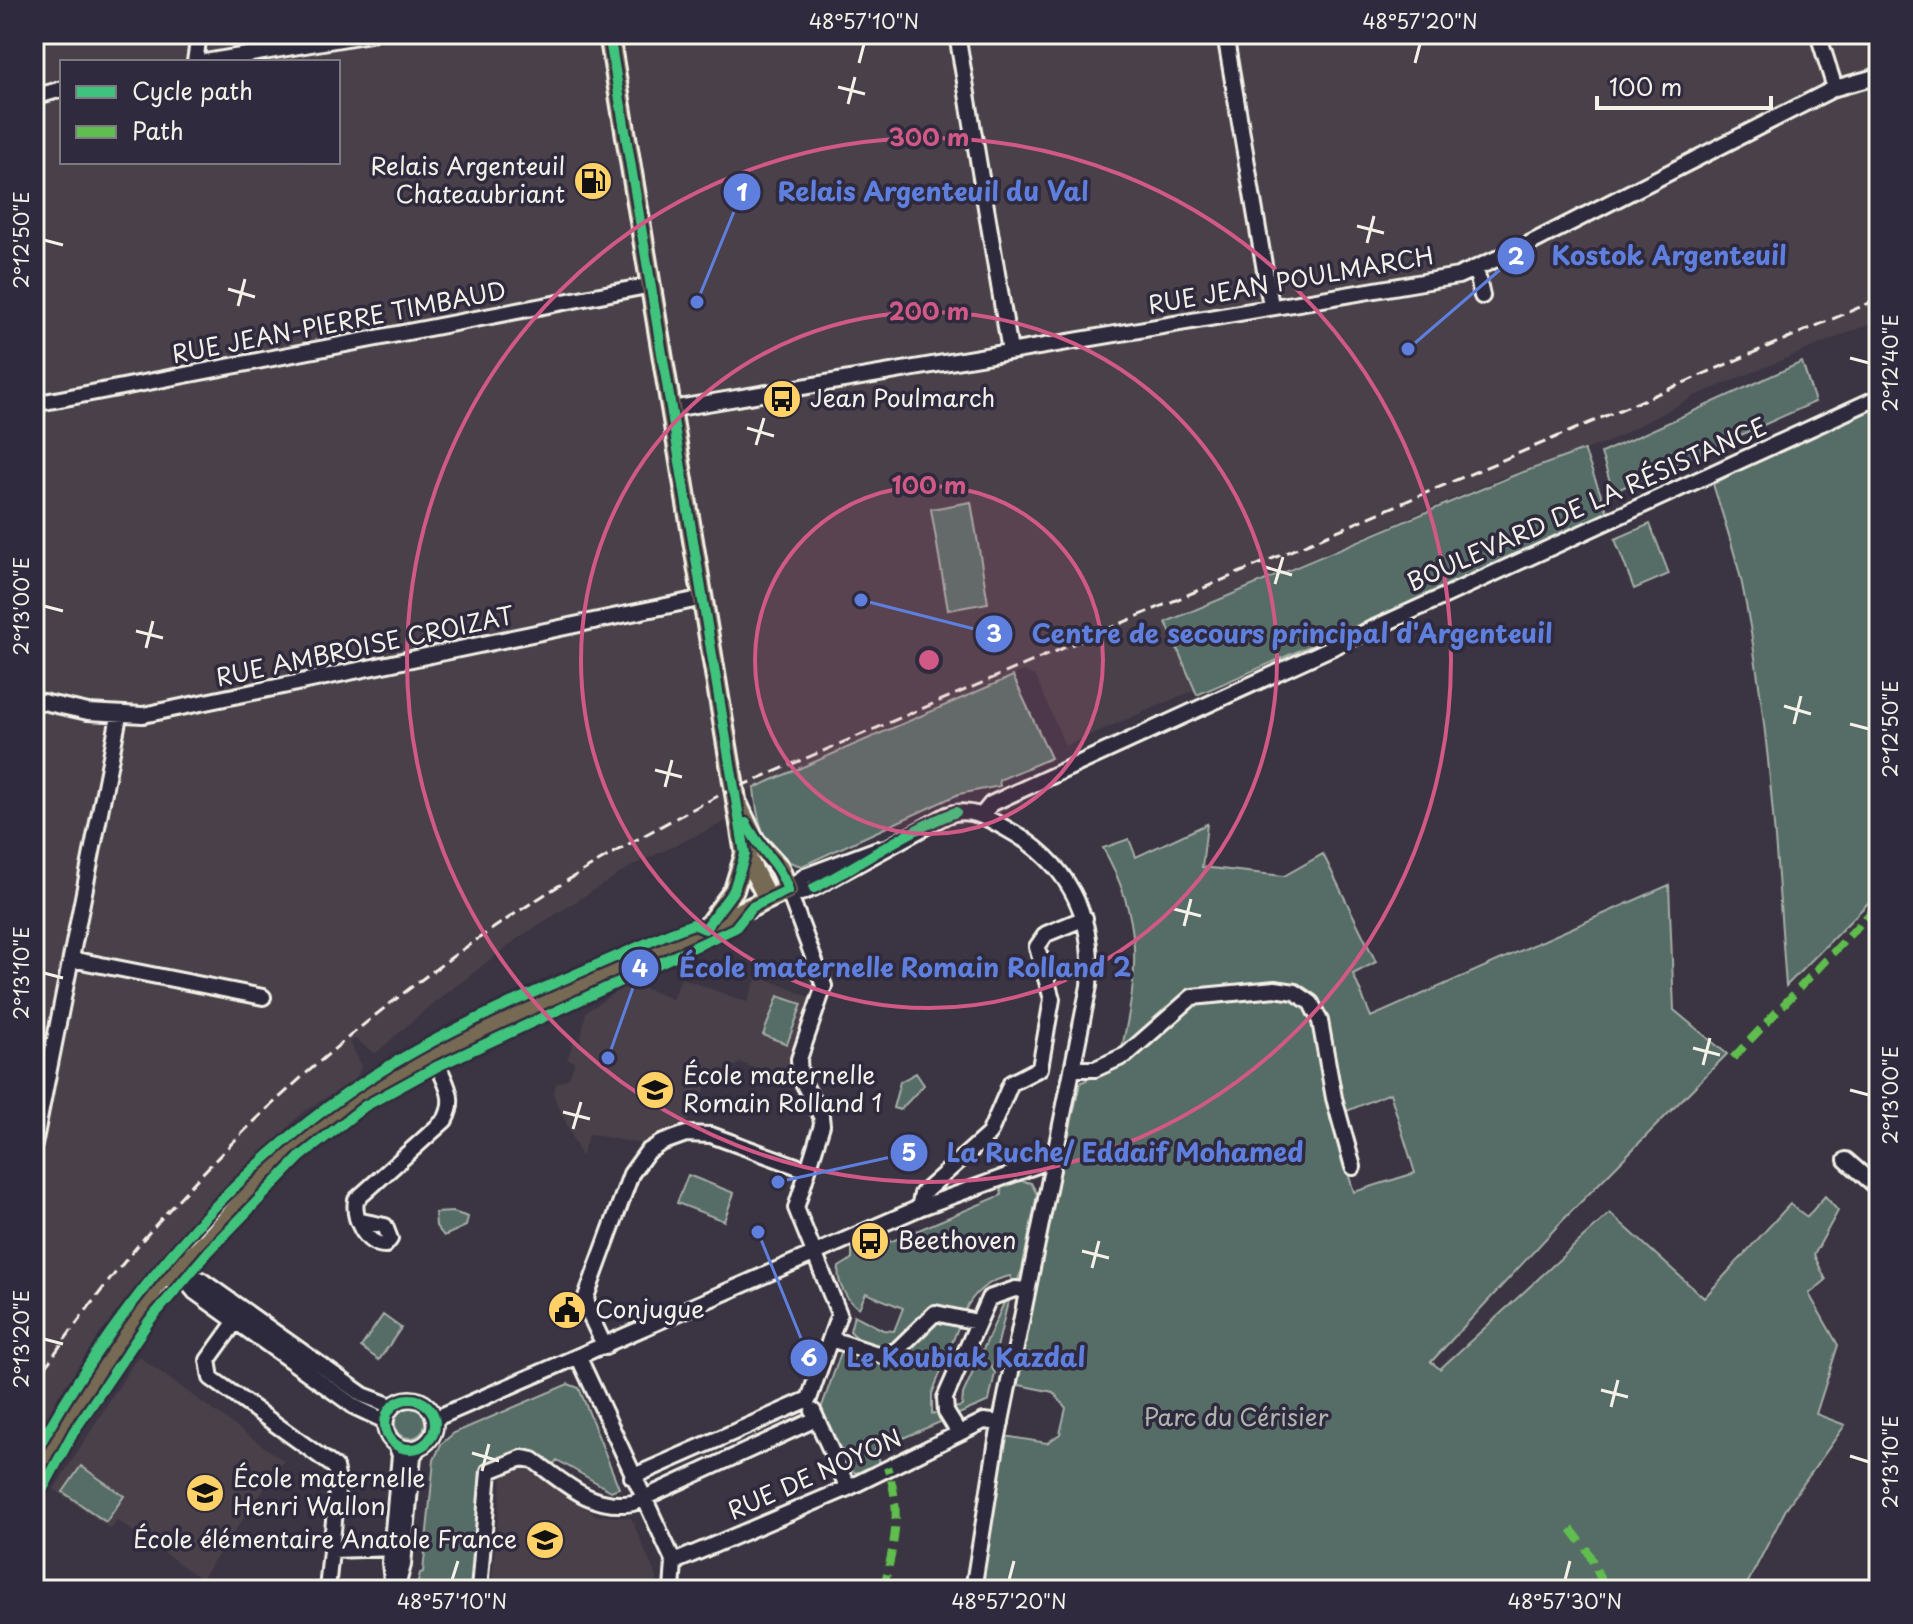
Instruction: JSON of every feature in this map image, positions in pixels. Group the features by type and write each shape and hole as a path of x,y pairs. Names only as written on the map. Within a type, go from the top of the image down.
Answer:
{"main road":[{"path":"609,34 745,854 768,899"},
{"path":"738,805 755,841 779,867 788,890"},
{"path":"705,929 734,890 745,854"},
{"name":"BOULEVARD DE LA RÉSISTANCE","path":"34,1480 84,1394 159,1281 178,1271 264,1178 318,1130 389,1081 435,1055 788,890"}],"street":[{"path":"195,60 199,34"},
{"path":"217,60 370,34"},
{"path":"957,34 1010,351"},
{"path":"1225,34 1271,306"},
{"path":"1818,34 1835,88"},
{"name":"RUE JEAN POULMARCH","path":"672,409 1458,276 1835,88 1879,76"},
{"path":"34,97 60,90"},
{"path":"1476,269 1482,296"},
{"name":"RUE JEAN-PIERRE TIMBAUD","path":"34,404 652,285"},
{"name":"BOULEVARD DE LA RÉSISTANCE","path":"788,890 805,876 867,850 880,849 956,812 982,815 991,804 1010,795 1879,397"},
{"name":"RUE AMBROISE CROIZAT","path":"34,700 119,716 148,714 704,598"},
{"path":"34,1142 119,716"},
{"path":"973,1590 1001,1423 1090,974 1085,918 1078,898 1058,867 1034,846 982,815"},
{"path":"788,890 824,986 799,1059 800,1077 817,1108 822,1125 796,1208 839,1314 809,1399 848,1488"},
{"path":"919,1208 922,1194 989,1134 1006,1089 1040,1068 1052,1009 1037,947 1046,934 1085,918"},
{"path":"71,959 263,997"},
{"path":"1072,1069 1095,1069 1126,1055 1192,997 1275,989 1295,992 1311,1003 1320,1021 1334,1098 1353,1167"},
{"path":"361,1221 355,1206 360,1195 445,1120 449,1112 451,1092 435,1055"},
{"path":"605,1347 589,1313 586,1297 631,1174 647,1152 686,1134 711,1135 807,1170"},
{"path":"434,1419 919,1208 1054,1159"},
{"path":"1846,1160 1879,1189"},
{"path":"178,1271 195,1292 355,1407 385,1421"},
{"path":"178,1271 201,1280 363,1395 392,1406"},
{"path":"959,1433 946,1412 945,1398 977,1322 989,1298 1015,1289 1027,1290"},
{"path":"831,1339 883,1356 897,1350 935,1313 977,1322"},
{"path":"236,1321 211,1355 209,1375 335,1467 338,1481 327,1590"},
{"path":"579,1358 674,1562 672,1590"},
{"path":"395,1590 400,1455 387,1434 385,1421 392,1406 403,1399 417,1400 428,1407 434,1419 429,1439 413,1456 398,1548"},
{"path":"632,1477 809,1399"},
{"path":"479,1590 489,1471 522,1458 533,1460 592,1501 618,1506 643,1499 816,1419"},
{"name":"RUE DE NOYON","path":"674,1562 848,1488 984,1421 1001,1423"},
{"path":"728,1435 737,1456"},
{"path":"396,1445 419,1447"},
{"path":"331,1550 398,1548"}],"shaded area":[{"path":"34,34 1879,34 1879,320 1695,396 1608,442 1501,478 1166,621 1195,690 1065,746 1036,677 1024,671 725,801 729,820 632,866 517,939 424,1011 375,1054 355,1039 350,1042 362,1066 355,1080 303,1112 176,1244 122,1308 57,1398 34,1445"},
{"path":"758,975 814,999 784,1079 741,1063 709,1079 699,1106 685,1125 641,1144 589,1134 581,1157 553,1094 556,1084 569,1078 575,1062 567,1059 574,1041 580,1043 586,1012 630,982 672,999 681,978 747,1002"},
{"path":"138,1356 284,1461 201,1579 117,1520 111,1529 54,1489"},
{"name":"École élémentaire Anatole France","path":"521,1468 537,1474 596,1515 631,1518 657,1578 656,1590 491,1589 502,1477"}],"green space":[{"path":"1802,362 1815,402 1613,492 1601,453"},
{"path":"1879,400 1879,892 1786,986 1759,684 1739,572 1713,484"},
{"path":"1584,450 1609,516 1197,695 1166,622 1515,475"},
{"path":"971,502 988,603 948,610 931,509"},
{"path":"1650,524 1669,574 1634,589 1615,539"},
{"path":"1013,676 1051,758 999,780 1000,786 959,794 802,866 789,862 771,846 760,825 754,788"},
{"name":"Parc du Cérisier","path":"1207,824 1202,867 1284,876 1323,854 1376,962 1353,974 1371,1017 1669,885 1674,1010 1727,1054 1563,1220 1431,1362 1440,1369 1610,1213 1704,1298 1790,1204 1807,1217 1825,1196 1838,1211 1814,1255 1826,1280 1809,1294 1838,1345 1816,1414 1845,1425 1787,1507 1744,1590 980,1590 1004,1436 1047,1443 1060,1434 1066,1408 1053,1392 1014,1384 1080,1083 1121,1063 1121,1066 1141,1052 1185,995 1122,1047 1132,994 1134,946 1125,898 1103,848 1129,839 1136,857","holes":["1390,1093 1415,1173 1354,1192 1330,1118"]},
{"path":"778,996 802,1004 787,1044 763,1035"},
{"path":"916,1073 924,1085 900,1110 893,1108 900,1082"},
{"path":"688,1175 734,1193 724,1221 677,1203"},
{"path":"1017,1180 1031,1183 1037,1194 1022,1270 1007,1306 992,1368 995,1373 989,1401 875,1450 880,1462 857,1473 848,1470 821,1409 842,1350 888,1364 939,1320 959,1325 932,1394 932,1414 962,1406 963,1394 1013,1283 1010,1276 988,1284 972,1299 964,1313 939,1309 921,1316 889,1349 883,1349 858,1339 850,1331 854,1315 883,1330 894,1331 903,1308 866,1293 859,1308 843,1291 839,1267 852,1259 852,1247 886,1232 890,1242 1002,1195 1000,1183"},
{"path":"453,1212 468,1217 466,1226 444,1236 436,1226 435,1213"},
{"path":"383,1315 401,1328 379,1360 361,1347"},
{"path":"568,1384 579,1388 619,1488 611,1491 557,1460 553,1465 529,1449 483,1469 471,1590 416,1590 420,1573 423,1572 434,1460 441,1444 454,1433"},
{"path":"410,1408 416,1409 424,1417 424,1429 416,1437 410,1438 404,1437 396,1429 395,1423 396,1417 404,1409"},
{"path":"81,1466 124,1496 106,1522 63,1492"}],"railway":[{"path":"34,1384 101,1291 175,1203 254,1122 339,1045 428,975 522,909 619,849 720,795 1879,299"}],"marked path":[{"path":"1733,1058 1879,904"},
{"path":"883,1590 896,1513 887,1467"},
{"path":"1571,1529 1587,1550 1606,1590"}],"cycle path":[{"path":"34,1455 108,1336 151,1280 197,1226 246,1176 299,1129 355,1088 415,1051 476,1019 667,934 693,924 705,929 734,890 745,854 609,34"},
{"path":"814,888 919,829 956,812"},
{"path":"34,1505 74,1431 149,1321 209,1251 300,1157 365,1106 438,1066 735,928 752,907 788,890 780,872 746,823"},
{"path":"410,1399 428,1406 435,1424 428,1442 410,1449 392,1442 385,1424 392,1406 410,1399"}],"place":[{"name":"Relais Argenteuil Chateaubriant","path":"593,181"},
{"name":"Relais Argenteuil du Val","path":"697,302"},
{"name":"Kostok Argenteuil","path":"1408,349"},
{"name":"Jean Poulmarch","path":"782,399"},
{"name":"Centre de secours principal d'Argenteuil","path":"861,600"},
{"name":"École maternelle Romain Rolland 2","path":"608,1058"},
{"name":"École maternelle Romain Rolland 1","path":"655,1090"},
{"name":"La Ruche/ Eddaif Mohamed","path":"778,1182"},
{"name":"Le Koubiak Kazdal","path":"758,1232"},
{"name":"Beethoven","path":"870,1241"},
{"name":"Conjugue","path":"567,1310"},
{"name":"École maternelle Henri Wallon","path":"205,1493"},
{"name":"École élémentaire Anatole France","path":"545,1540"}]}
